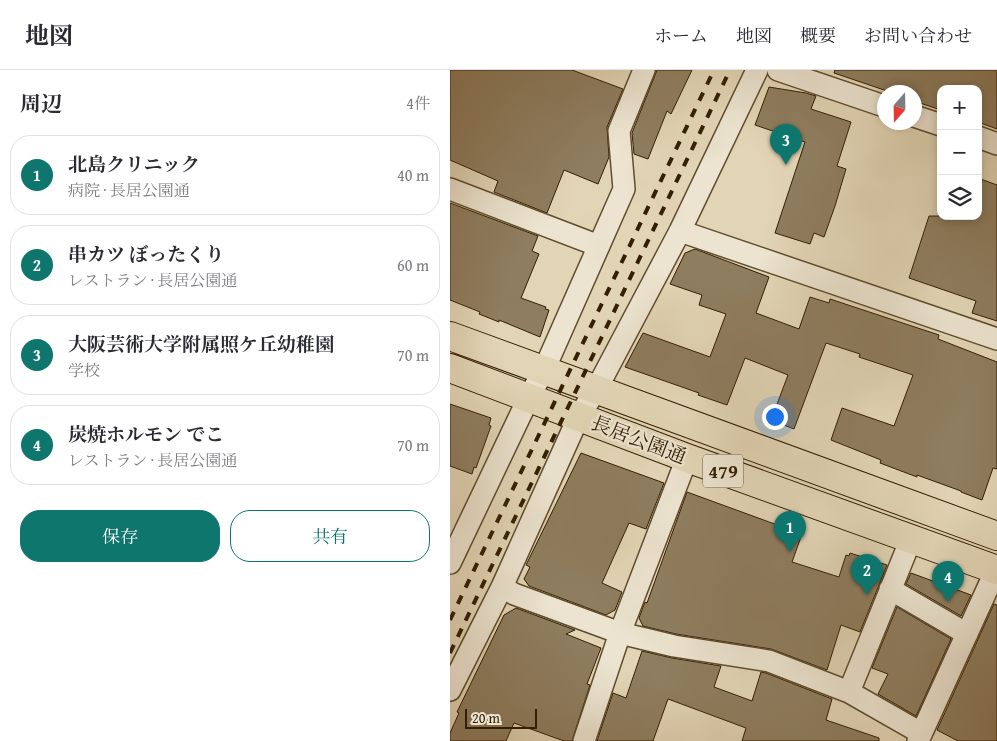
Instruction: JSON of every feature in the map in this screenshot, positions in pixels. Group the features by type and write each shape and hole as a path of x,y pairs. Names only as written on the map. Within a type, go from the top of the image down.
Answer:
{"highway":[{"name":"長居公園通","path":"450,336 997,536"},
{"name":"長居公園通","path":"450,368 687,458 997,570"}],"street":[{"path":"450,563 529,397 544,370 624,189 619,131 644,70"},
{"path":"450,690 502,587 579,416 596,390 680,231 757,70"},
{"path":"778,70 877,104"},
{"path":"922,119 937,124"},
{"path":"982,139 997,144"},
{"path":"450,189 599,246"},
{"path":"680,231 997,339"},
{"path":"584,741 620,633 687,458"},
{"path":"849,692 911,539"},
{"path":"502,587 514,594 620,633 674,646 770,661 849,692 920,737 997,570"},
{"path":"890,589 967,634"}],"building":[{"path":"450,70 572,70 623,89 607,127 609,157 598,184 564,170 547,213 494,192 498,181 450,160"},
{"path":"657,70 692,70 671,114 667,111 648,159 634,154 632,133"},
{"path":"835,70 997,70 997,129 982,123 982,85 937,85 937,109 922,104 922,85 877,85 877,88 834,73"},
{"path":"769,87 816,96 811,109 851,122 837,166 846,169 835,206 824,237 814,233 810,244 775,233 805,142 755,125"},
{"path":"982,179 997,185 997,321 972,313 976,301 909,278 929,216 937,216 937,220 982,220"},
{"path":"450,203 538,236 532,251 539,254 521,298 546,307 545,309 549,310 540,337 479,314 480,312 450,300"},
{"path":"695,249 769,277 756,313 799,329 810,297 829,303 830,299 939,335 938,339 997,362 997,469 993,468 982,500 880,463 881,460 831,440 842,408 894,426 913,375 859,357 860,354 826,343 794,429 771,420 788,375 745,358 727,405 625,367 643,333 710,357 726,314 699,305 702,295 670,284 685,253"},
{"path":"450,404 491,418 489,425 491,426 476,468 474,467 472,474 450,466"},
{"path":"581,453 664,483 646,529 629,523 602,583 622,592 615,610 606,615 529,586 524,579 530,567 526,565"},
{"path":"687,492 802,534 792,562 839,577 846,555 849,556 850,553 887,565 860,632 841,625 827,670 771,649 676,634 643,626 639,618 645,602 647,603"},
{"path":"911,573 971,595 961,616 906,584"},
{"path":"994,604 997,605 997,741 958,741 937,730"},
{"path":"897,607 951,639 916,716 878,694 888,674 872,668"},
{"path":"516,608 575,630 566,634 601,648 587,684 590,685 572,741 564,741 514,723 506,741 450,741 450,733 459,713 457,712 504,615"},
{"path":"642,651 721,666 714,687 752,701 761,672 766,673 832,699 826,720 879,738 879,741 742,741 746,728 668,699 653,741 597,741 613,693 626,698"}],"railway":[{"path":"450,620 714,70"},
{"path":"450,653 730,70"}],"place":[{"name":"大阪芸術大学附属照ケ丘幼稚園","path":"786,165"},
{"name":"北島クリニック","path":"790,552"},
{"name":"串カツ ぼったくり","path":"867,595"},
{"name":"炭焼ホルモン でこ","path":"948,602"}]}
